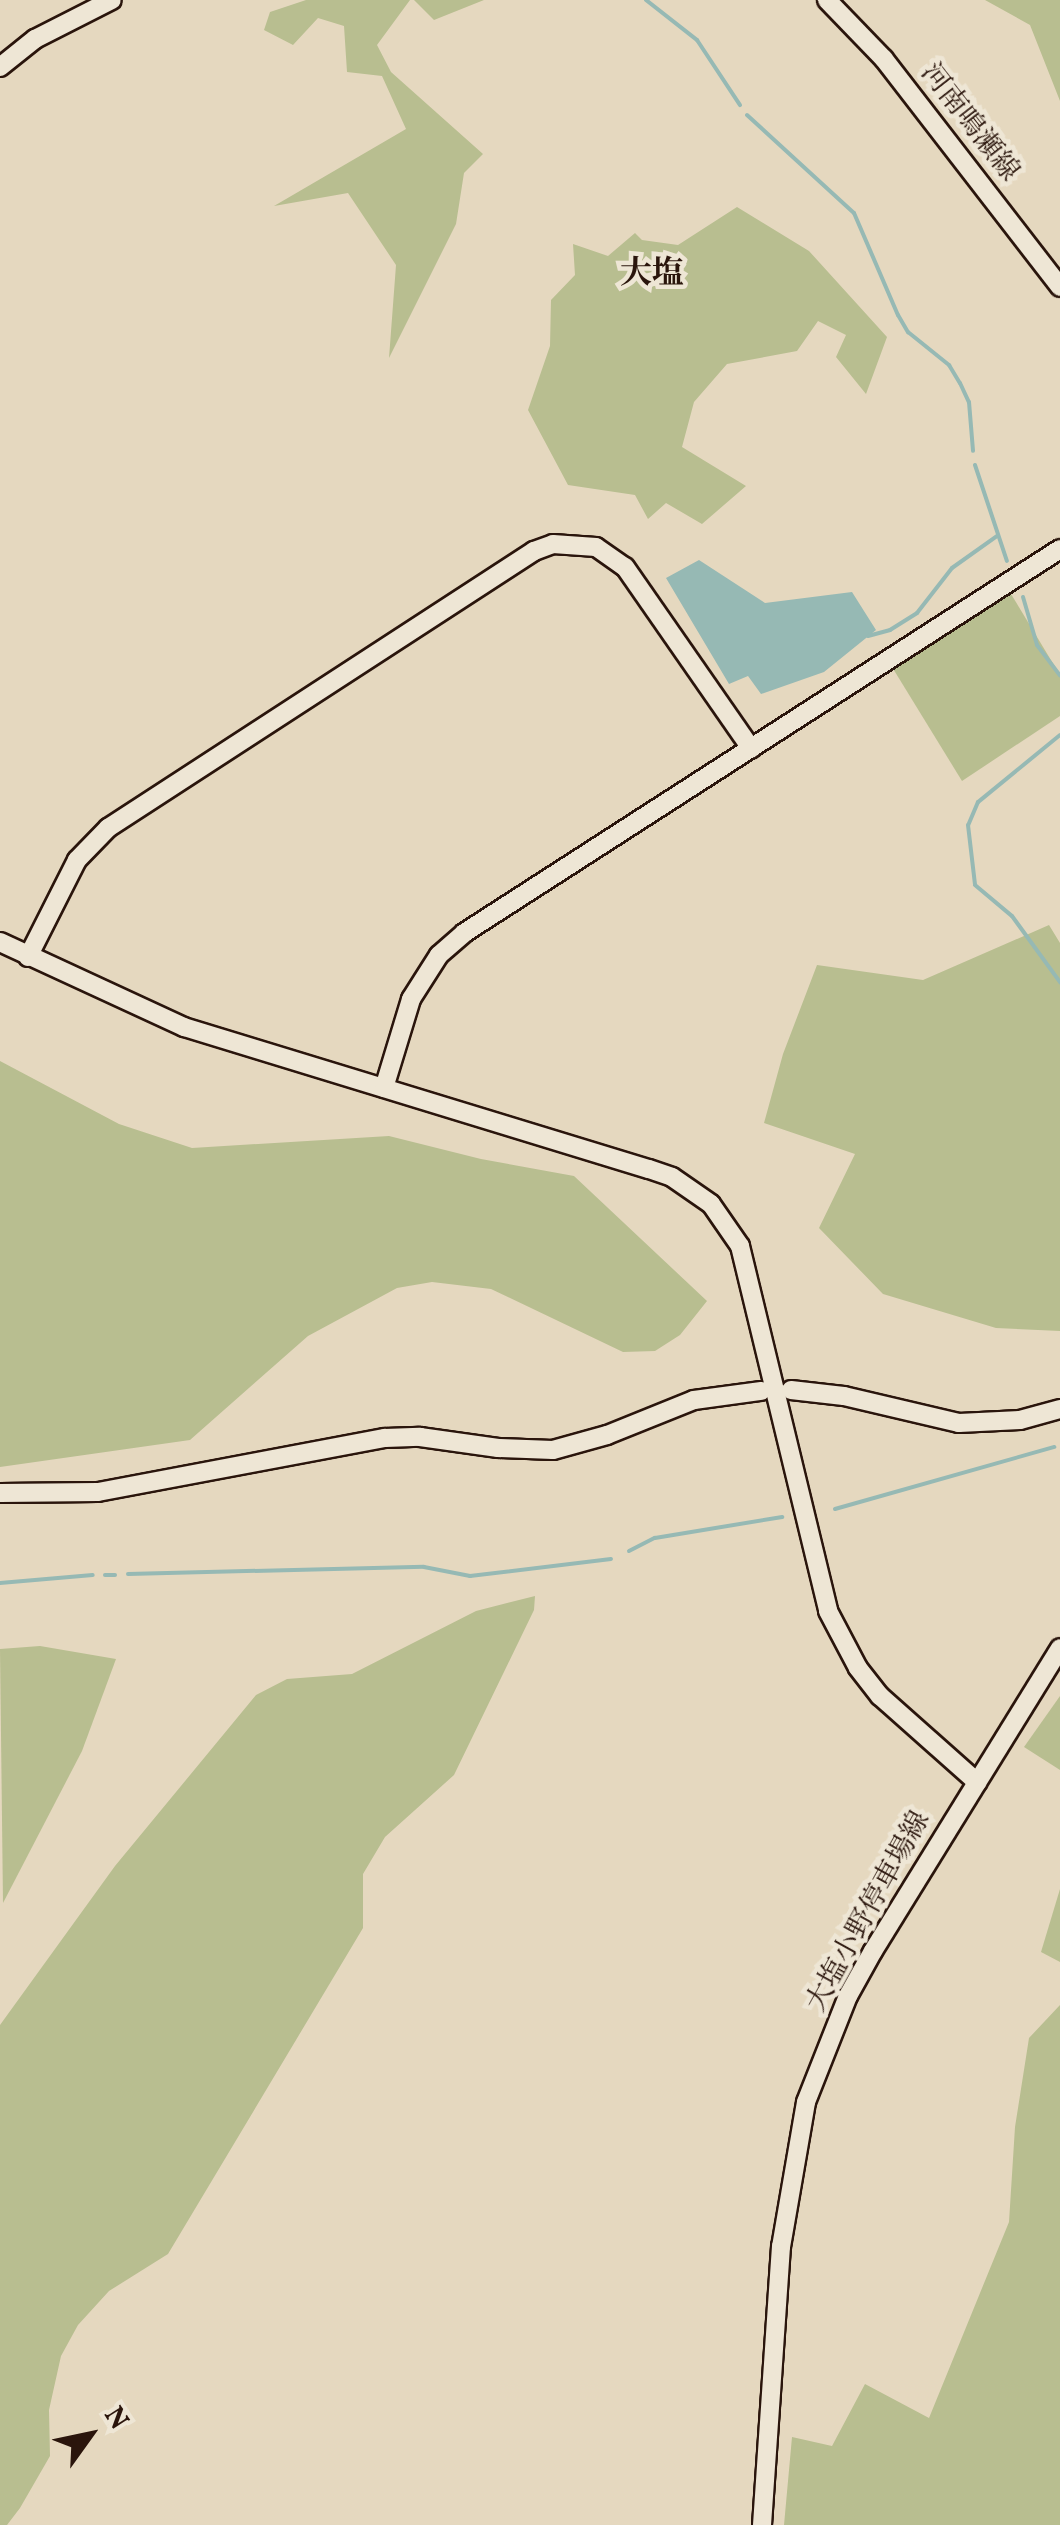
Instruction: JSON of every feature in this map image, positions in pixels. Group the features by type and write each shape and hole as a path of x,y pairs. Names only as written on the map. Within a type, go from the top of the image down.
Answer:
{"street":[{"path":"0,68 35,39 112,0"},
{"name":"河南鳴瀬線","path":"827,0 884,58 1060,287"},
{"path":"28,957 77,860 108,828 534,551 554,544 596,547 625,568 751,748"},
{"path":"384,1088 411,999 439,955 464,932 1060,549"},
{"path":"0,942 184,1026 672,1177 711,1204 740,1246 820,1580 835,1626 880,1696 977,1782"},
{"path":"791,1390 844,1396 959,1424 1020,1420 1060,1409"},
{"path":"0,1493 98,1492 385,1438 420,1436 498,1448 553,1450 607,1436 694,1400 760,1391"},
{"name":"大塩小野停車場線","path":"762,2525 780,2247 806,2102 848,1996 1060,1648"}],"green space":[{"path":"306,0 410,0 377,45 391,72 483,154 464,173 456,224 389,358 396,265 348,193 274,206 406,129 382,76 347,72 344,26 318,18 293,45 264,30 270,12"},
{"path":"414,0 484,0 434,20"},
{"path":"985,0 1060,0 1060,101 1030,25"},
{"path":"737,207 809,251 887,337 866,394 836,357 846,335 818,321 797,351 727,364 694,402 682,447 746,486 702,524 666,503 648,519 635,495 568,485 528,410 550,346 551,300 575,275 573,244 608,256 635,233 642,240 678,245"},
{"path":"1011,594 1060,675 1060,716 962,781 892,667"},
{"path":"1049,925 1060,943 1060,1331 996,1328 883,1294 819,1228 855,1154 764,1123 783,1054 817,965 923,980"},
{"path":"0,1061 119,1124 192,1148 389,1136 481,1159 574,1176 707,1301 680,1335 655,1351 623,1352 491,1289 432,1282 397,1288 308,1336 190,1440 0,1467"},
{"path":"535,1596 534,1610 454,1775 385,1837 363,1874 363,1928 168,2254 109,2291 78,2325 61,2356 49,2410 50,2456 20,2508 7,2525 0,2525 0,2025 115,1866 256,1695 287,1679 352,1674 476,1611"},
{"path":"40,1646 116,1659 82,1751 3,1903 0,1649"},
{"path":"1060,1696 1060,1770 1024,1747"},
{"path":"1060,1889 1060,1962 1041,1952"},
{"path":"1060,2005 1060,2525 784,2525 792,2437 832,2446 865,2384 929,2418 1009,2222 1015,2127 1029,2038"}],"water":[{"path":"699,560 765,603 852,592 876,630 824,672 761,694 748,676 729,684 666,578"}],"waterway":[{"path":"646,0 697,40 740,105"},
{"path":"747,115 854,213 908,332 949,365 960,383 969,402 973,451"},
{"path":"975,465 1007,561"},
{"path":"868,636 890,630 917,613 952,568 997,536"},
{"path":"1023,597 1037,645 1060,675"},
{"path":"1060,735 978,802 968,825 975,885 1012,916 1060,982"},
{"path":"835,1509 1054,1447"},
{"path":"629,1551 655,1538 782,1517"},
{"path":"128,1574 424,1567 470,1576 611,1559"},
{"path":"0,1583 93,1575"},
{"path":"105,1575 115,1575"}],"district":[{"name":"大塩","path":"652,275"}]}
